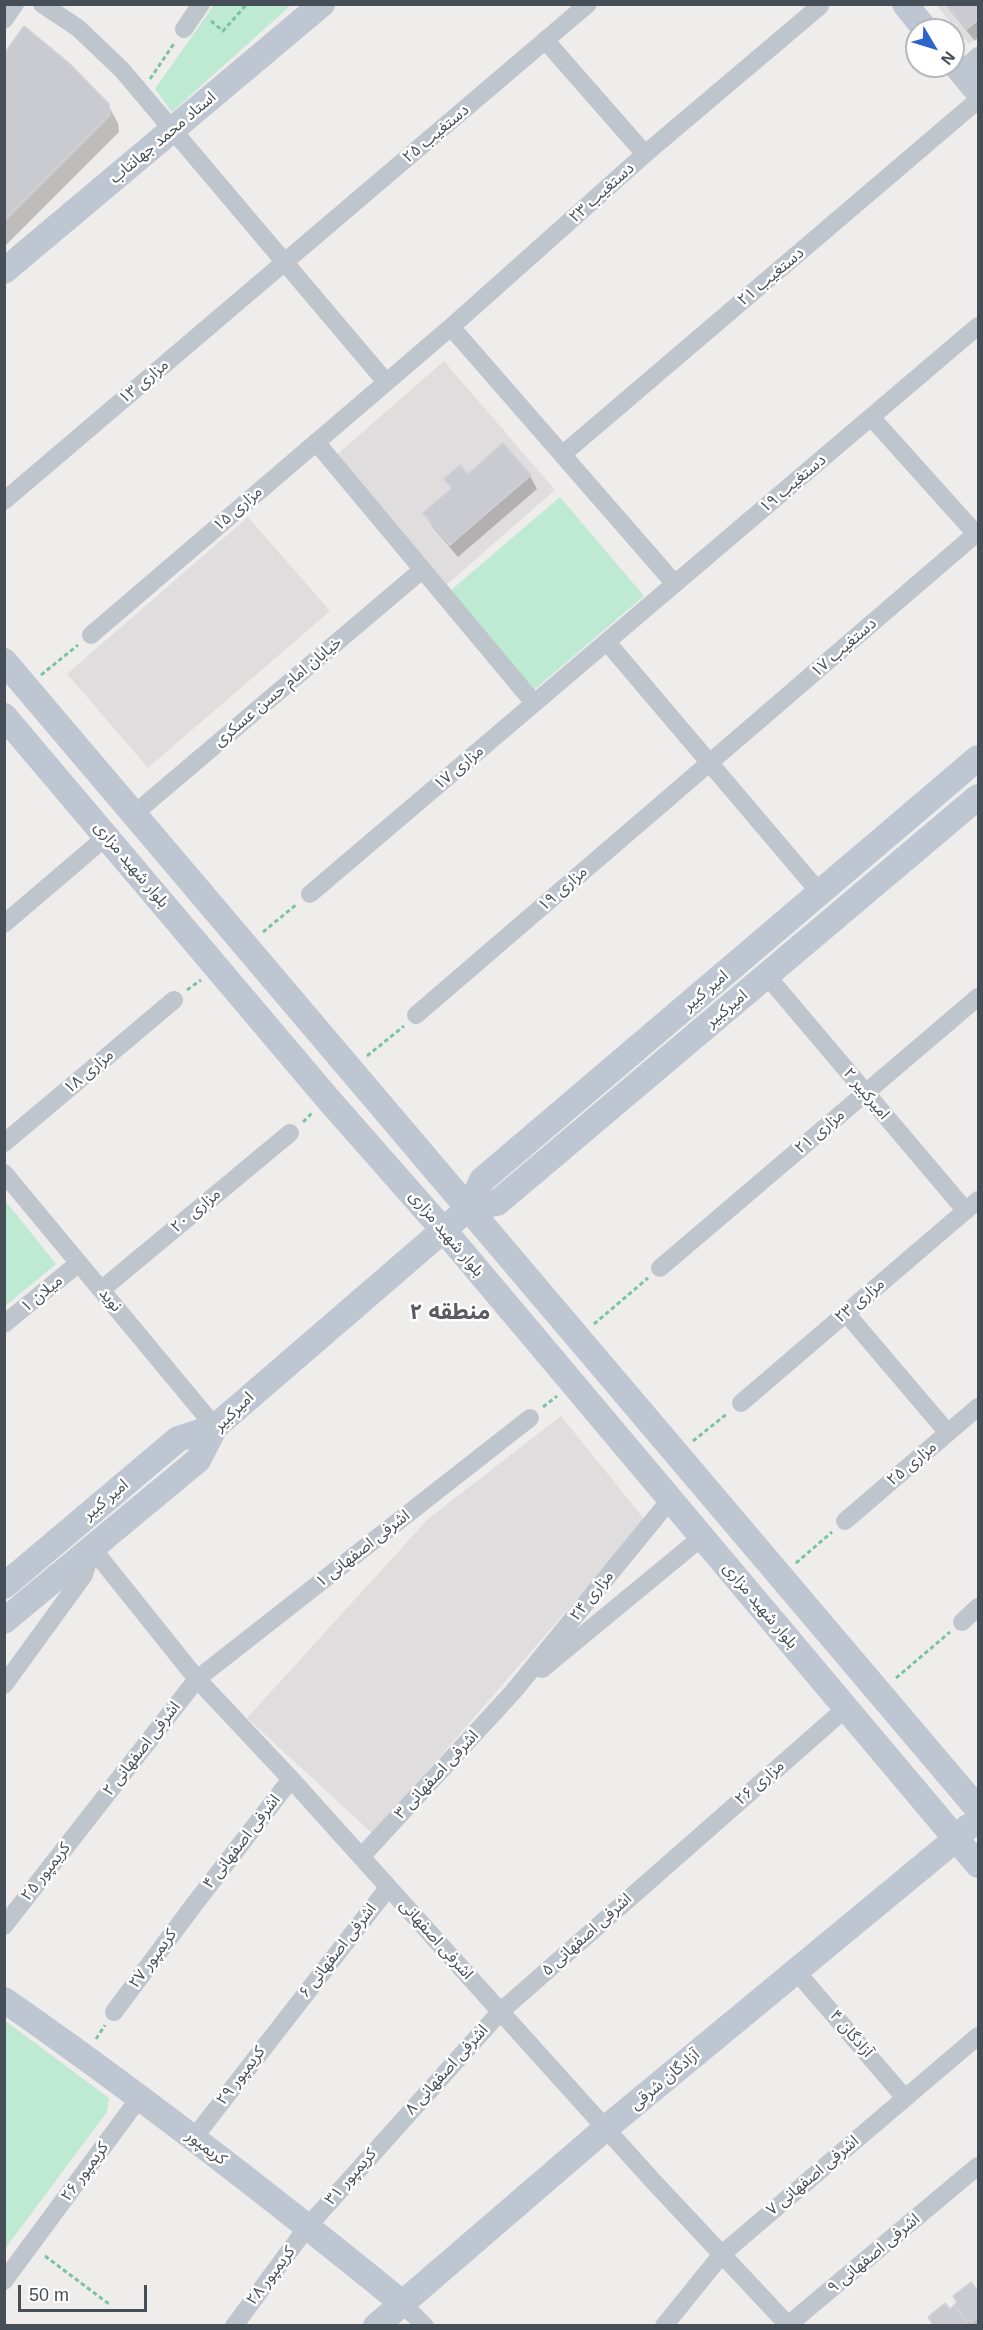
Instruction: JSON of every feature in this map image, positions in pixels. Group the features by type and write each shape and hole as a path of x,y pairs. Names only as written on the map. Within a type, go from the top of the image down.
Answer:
{"main road":[{"name":"استاد محمد جهانتاب","path":"4,271 322,4"},
{"path":"905,4 916,18"},
{"path":"965,65 978,92"},
{"path":"6,668 26,688 247,945 350,1070 470,1207 978,1809"},
{"name":"بلوار شهید مزاری","path":"4,717 328,1099 443,1230 846,1708 968,1837 978,1864"},
{"name":"امیر کبیر","path":"443,1230 470,1207 482,1180 978,758"},
{"name":"امیرکبیر","path":"470,1207 497,1203 978,797"},
{"path":"915,812 934,835"},
{"name":"امیرکبیر","path":"4,1621 198,1460 214,1427 443,1230"},
{"name":"امیر کبیر","path":"4,1586 178,1439 214,1427"},
{"name":"آزادگان شرقی","path":"376,2325 606,2128 796,1971 968,1837 978,1816"},
{"name":"کریمپور","path":"4,2000 140,2097 308,2226 402,2303"}],"street":[{"path":"4,20 15,4"},
{"path":"42,4 78,28 122,70 386,382"},
{"name":"دستغیب ۲۵","path":"284,263 588,4"},
{"name":"دستغیب ۲۳","path":"386,382 645,154 820,6"},
{"path":"184,29 199,7"},
{"path":"545,40 645,154"},
{"name":"دستغیب ۲۱","path":"563,454 978,100"},
{"name":"مزاری ۱۳","path":"4,501 284,263"},
{"name":"دستغیب ۱۹","path":"607,642 978,326"},
{"path":"451,327 675,584"},
{"name":"مزاری ۱۵","path":"91,635 386,382"},
{"path":"871,417 977,533"},
{"path":"316,442 534,703"},
{"name":"دستغیب ۱۷","path":"710,763 977,533"},
{"name":"خیابان امام حسن عسکری","path":"134,814 423,570"},
{"path":"607,642 820,893"},
{"name":"مزاری ۱۷","path":"310,894 607,642"},
{"name":"مزاری ۱۹","path":"416,1015 710,763"},
{"path":"4,924 107,836"},
{"name":"امیرکبیر ۲","path":"766,976 866,1093 972,1206"},
{"name":"مزاری ۲۱","path":"660,1268 978,997"},
{"name":"مزاری ۱۸","path":"4,1143 174,1000"},
{"name":"مزاری ۲۰","path":"101,1290 290,1133"},
{"name":"نوید","path":"5,1176 214,1427"},
{"name":"مزاری ۲۳","path":"741,1403 972,1206"},
{"name":"میلان ۱","path":"4,1324 79,1263"},
{"path":"846,1313 948,1433"},
{"name":"مزاری ۲۵","path":"845,1521 978,1407"},
{"name":"اشرفی اصفهانی ۱","path":"197,1679 530,1418"},
{"name":"مزاری ۲۴","path":"513,1692 670,1500"},
{"path":"513,1692 702,1537"},
{"path":"4,1685 84,1575 92,1548"},
{"name":"اشرفی اصفهانی","path":"92,1548 197,1679 291,1779 606,2128 789,2325"},
{"path":"962,1622 978,1607"},
{"name":"اشرفی اصفهانی ۲","path":"87,1819 197,1679"},
{"name":"اشرفی اصفهانی ۳","path":"361,1857 513,1692"},
{"name":"مزاری ۲۶","path":"674,1858 846,1708"},
{"name":"اشرفی اصفهانی ۴","path":"192,1906 291,1779"},
{"name":"کریمپور ۲۵","path":"4,1926 87,1819"},
{"name":"اشرفی اصفهانی ۵","path":"500,2012 674,1858"},
{"name":"اشرفی اصفهانی ۶","path":"288,2014 388,1888"},
{"name":"کریمپور ۲۷","path":"114,2013 192,1906"},
{"name":"آزادگان ۴","path":"796,1971 905,2098"},
{"name":"اشرفی اصفهانی ۸","path":"394,2128 500,2012"},
{"name":"کریمپور ۲۹","path":"193,2139 288,2014"},
{"name":"اشرفی اصفهانی ۷","path":"664,2325 722,2254 978,2036"},
{"name":"کریمپور ۲۶","path":"4,2281 140,2097"},
{"name":"کریمپور ۳۱","path":"308,2226 394,2128"},
{"name":"اشرفی اصفهانی ۹","path":"789,2325 978,2166"},
{"name":"کریمپور ۲۸","path":"234,2325 308,2226"},
{"path":"402,2303 425,2325"}],"path":[{"path":"199,7 223,31 247,4"},
{"path":"141,93 184,29"},
{"path":"26,688 91,635"},
{"path":"247,945 310,894"},
{"path":"174,1000 217,968"},
{"path":"350,1070 416,1015"},
{"path":"290,1133 328,1099"},
{"path":"579,1337 660,1268"},
{"path":"530,1418 573,1384"},
{"path":"677,1454 741,1403"},
{"path":"780,1576 845,1521"},
{"path":"878,1693 962,1622"},
{"path":"84,2055 114,2013"},
{"path":"31,2246 109,2304"}],"shaded area":[{"path":"936,5 978,5 978,36 969,44 965,39 965,18 947,18"},
{"path":"444,361 555,490 445,586 334,457"},
{"path":"248,517 330,611 148,768 67,674"},
{"path":"561,1416 645,1520 373,1834 247,1718 428,1519"}],"green space":[{"path":"214,5 291,5 172,112 155,89"},
{"path":"560,497 644,596 534,690 450,591"},
{"path":"4,1199 56,1264 5,1306 4,1306"},
{"path":"4,2020 109,2098 107,2112 5,2249"}],"building":[{"path":"946,4 978,4 978,20 967,29 965,18 958,18"},
{"path":"24,26 69,63 109,104 110,115 4,221 4,54"},
{"path":"503,443 531,475 450,545 423,513 452,488 444,479 460,465 468,474"},
{"path":"971,2282 978,2291 978,2318 971,2323 969,2320 967,2322 954,2305 957,2302 953,2296"},
{"path":"945,2303 950,2309 954,2305 967,2322 966,2326 934,2326 928,2317"}],"district":[{"name":"منطقه ۲","path":"450,1313"}]}
